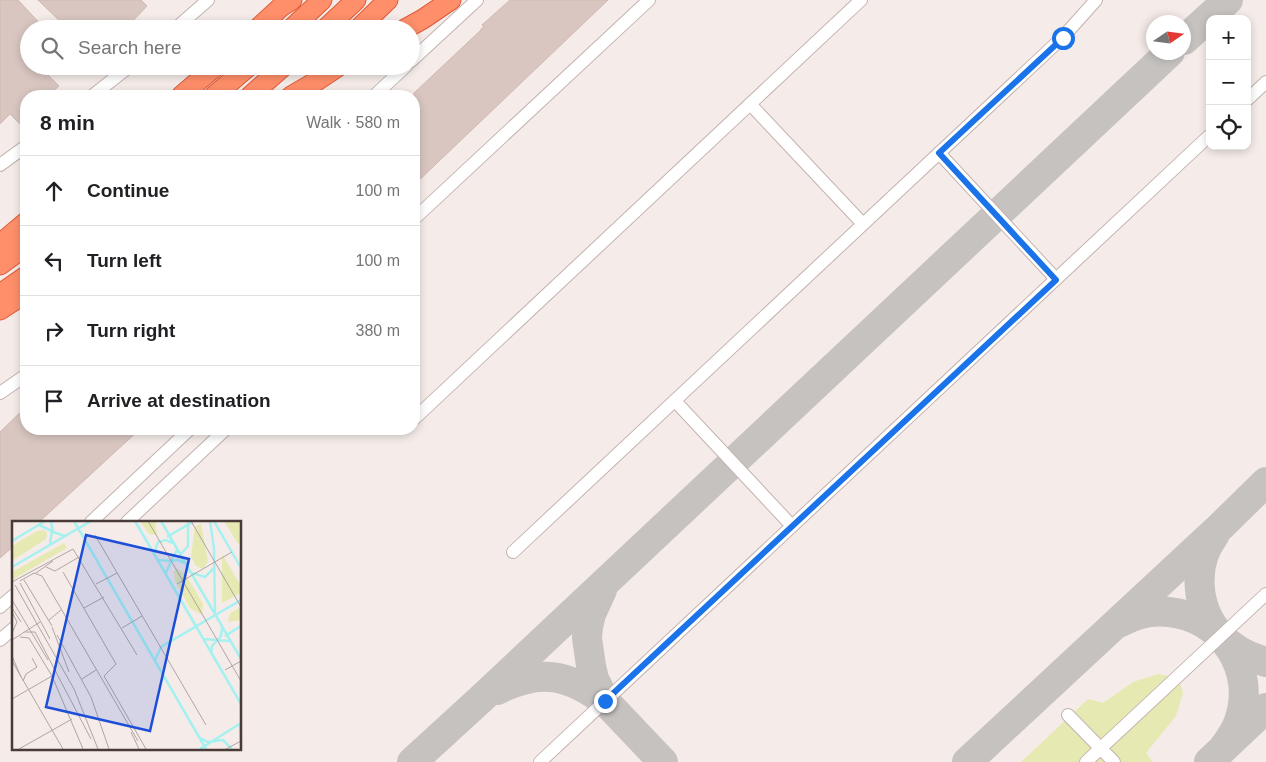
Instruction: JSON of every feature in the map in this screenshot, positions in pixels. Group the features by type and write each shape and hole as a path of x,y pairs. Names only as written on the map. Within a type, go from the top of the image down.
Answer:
{"highway":[{"path":"301,20 322,0"},
{"path":"335,20 356,0"},
{"path":"367,20 388,0"},
{"path":"420,21 451,0"},
{"path":"267,20 286,2"},
{"path":"188,90 206,75"},
{"path":"221,90 238,75"},
{"path":"257,90 274,75"},
{"path":"292,90 308,75"},
{"path":"301,90 326,75"},
{"path":"0,244 20,227"},
{"path":"0,265 20,250"},
{"path":"0,294 20,280"},
{"path":"0,310 20,297"}],"street":[{"path":"185,20 208,0"},
{"path":"420,53 477,0"},
{"path":"420,213 649,0"},
{"path":"420,413 862,0"},
{"path":"513,552 1063,38 1096,0"},
{"path":"100,90 119,75"},
{"path":"380,90 396,75"},
{"path":"1251,96 1266,82"},
{"path":"750,104 863,224"},
{"path":"540,762 1206,139"},
{"path":"0,165 20,150"},
{"path":"939,153 1056,280"},
{"path":"0,393 20,379"},
{"path":"675,401 792,526"},
{"path":"92,521 184,435"},
{"path":"127,521 220,435"},
{"path":"1086,762 1266,594"},
{"path":"0,608 12,596"},
{"path":"0,640 12,630"},
{"path":"1068,715 1114,762"}],"green space":[{"path":"1158,674 1174,677 1180,683 1183,693 1176,716 1146,753 1153,762 1021,762 1088,699 1103,703 1133,682"}],"building":[{"path":"0,0 18,0 37,20 20,20 20,75 48,75 59,86 55,90 20,90 20,124 10,114 0,124"},
{"path":"38,0 141,0 147,6 134,20 59,20"},
{"path":"510,0 608,0 420,179 420,90 417,90 484,27 482,25"},
{"path":"20,413 20,435 133,435 40,521 12,521 12,548 0,558 0,432"}],"taxiway":[{"path":"1191,34 1228,0"},
{"path":"412,762 1161,60"},
{"path":"967,762 1266,482"},
{"path":"1214,536 1202,560 1200,573 1200,587 1206,613 1220,635 1230,644 1247,655 1266,662"},
{"path":"602,590 591,614 587,638 594,679 605,701 663,762"},
{"path":"1121,622 1144,613 1169,612 1188,616 1205,624 1219,635 1231,649 1239,665 1243,683 1243,702 1239,721 1224,747"},
{"path":"497,690 527,679 554,677 580,686 607,703"},
{"path":"1209,762 1266,708"}],"route":[{"path":"605,701 1056,280 939,153 1063,38"}]}
